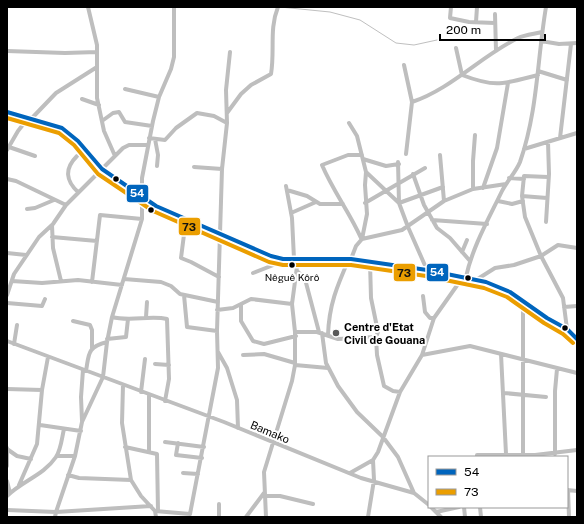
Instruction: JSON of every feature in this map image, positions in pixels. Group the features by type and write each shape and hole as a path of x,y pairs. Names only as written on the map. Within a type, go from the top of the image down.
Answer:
{"street":[{"path":"88,7 97,52 97,98 104,131 115,156"},
{"path":"55,514 75,456 82,422 103,377 107,340 112,317 142,218 142,178 148,145 159,97 171,69 174,57 174,7"},
{"path":"226,113 240,94 251,85 271,74 272,33 274,17 278,7"},
{"path":"451,7 450,18 495,23"},
{"path":"476,22 477,7"},
{"path":"350,473 372,460 378,452 400,392 422,355 434,318 464,277 470,260 506,184 519,165 536,99 541,41 546,7"},
{"path":"495,14 496,51"},
{"path":"412,102 462,75 496,51 519,38 542,32"},
{"path":"541,41 571,44 577,43"},
{"path":"560,138 571,44"},
{"path":"456,48 462,75"},
{"path":"7,51 65,53 97,52"},
{"path":"124,385 122,423 131,480 141,496 157,511 190,516 210,417 218,368 217,310 221,234 222,169 227,123 226,90 230,52"},
{"path":"404,65 412,102 406,154"},
{"path":"35,156 8,148 31,117 56,93 97,67"},
{"path":"462,75 484,83 508,83 538,73 567,80"},
{"path":"483,188 497,148 508,83"},
{"path":"126,89 159,97"},
{"path":"82,99 99,105"},
{"path":"7,112 31,117 66,130 102,169 156,206 271,256 283,259 350,259 427,270 476,280 496,286 567,329 577,339"},
{"path":"102,121 113,113 119,112 125,122 152,126"},
{"path":"150,138 168,138 176,128 197,113 214,116 227,123"},
{"path":"328,335 328,318 333,296 356,246 362,239 366,214 366,172 357,136 349,123"},
{"path":"524,149 577,133"},
{"path":"473,189 475,135"},
{"path":"155,139 158,155 157,166"},
{"path":"546,222 548,142"},
{"path":"7,296 14,274 26,255 39,237 52,225 66,205 78,192 126,145 148,145"},
{"path":"362,239 353,220 328,180 322,165 348,155 362,157 386,166 398,163 400,203 408,227 427,270"},
{"path":"440,155 444,201"},
{"path":"76,156 67,172 69,182 78,192"},
{"path":"194,167 222,169"},
{"path":"365,203 386,192 400,181 425,168"},
{"path":"366,172 386,192 400,203"},
{"path":"413,174 420,195 436,228 450,238 470,260"},
{"path":"548,177 524,176 522,196 525,217 541,256 563,298 567,329"},
{"path":"509,178 524,179"},
{"path":"7,179 16,180 66,205"},
{"path":"362,239 394,232 408,227 444,201 473,189 506,184"},
{"path":"400,203 443,187"},
{"path":"266,517 264,472 295,364 295,334 292,304 297,271 291,213 286,188 326,205 343,204"},
{"path":"522,196 547,198"},
{"path":"27,209 35,208 54,200"},
{"path":"498,201 512,204 523,201"},
{"path":"291,213 316,202"},
{"path":"92,282 100,215 142,218"},
{"path":"186,219 181,258 219,277"},
{"path":"432,220 487,224"},
{"path":"52,225 52,237 61,281"},
{"path":"52,237 97,241"},
{"path":"462,252 468,240"},
{"path":"476,280 495,268 514,265 541,256 561,244 577,248"},
{"path":"7,253 26,255"},
{"path":"253,273 276,264 283,259"},
{"path":"370,262 369,280 378,332 376,337 377,355 384,386 400,392"},
{"path":"297,271 305,279 321,333 328,368 338,386 357,412 384,437 398,457 414,493"},
{"path":"124,279 150,280 165,283 171,286 176,293 218,302"},
{"path":"12,281 42,283 61,281 92,282 122,285"},
{"path":"184,295 188,327 217,331"},
{"path":"423,296 425,312 430,318 434,318"},
{"path":"217,310 233,308 251,298 292,304"},
{"path":"7,303 42,306 45,299"},
{"path":"146,317 147,302"},
{"path":"523,302 523,454"},
{"path":"241,304 242,321 253,341 264,344 295,334 321,333 338,339 376,337"},
{"path":"564,307 577,306"},
{"path":"112,317 128,319 146,317 167,319 169,378 165,401"},
{"path":"82,422 81,397 89,352 92,348 107,340 126,337 128,319"},
{"path":"73,321 90,325 92,348"},
{"path":"14,344 17,325"},
{"name":"Bamako","path":"7,342 210,417 350,473 414,493 428,503"},
{"path":"264,344 264,354"},
{"path":"422,355 470,346 557,369 577,372"},
{"path":"218,352 227,368 236,400 238,428"},
{"path":"243,355 264,354 295,364 328,368"},
{"path":"501,354 506,454"},
{"path":"19,485 37,444 40,425 42,390 48,357"},
{"path":"141,392 145,359"},
{"path":"155,364 169,365"},
{"path":"555,454 555,391 557,369"},
{"path":"7,389 42,390"},
{"path":"504,393 546,397"},
{"path":"149,395 149,452"},
{"path":"40,425 80,431"},
{"path":"8,495 19,485 39,474 57,456 64,429"},
{"path":"165,442 204,447"},
{"path":"178,443 175,452 176,456 202,458"},
{"path":"7,448 17,456 31,459"},
{"path":"7,448 7,466"},
{"path":"125,448 158,455 156,517"},
{"path":"477,456 506,454 555,454 577,450"},
{"path":"57,456 75,456"},
{"path":"368,517 374,480 372,460"},
{"path":"183,473 198,474"},
{"path":"68,475 79,478 131,480"},
{"path":"7,481 8,495"},
{"path":"570,517 568,490 577,491"},
{"path":"264,494 280,496 313,504"},
{"path":"246,517 264,494"},
{"path":"218,517 219,504"},
{"path":"7,510 25,510 55,514 151,506"},
{"path":"432,508 441,517"},
{"path":"436,512 452,508"},
{"path":"25,510 25,517"}],"waterway":[{"path":"280,7 330,12 360,20 396,43 414,45 437,40"}],"transit line":[{"name":"54","path":"7,112 62,128 78,141 102,169 156,206 271,256 283,259 351,259 427,270 486,282 510,292 547,318 567,329 577,339"},
{"name":"73","path":"7,118 59,133 74,145 98,174 153,211 269,262 283,265 351,265 426,276 484,288 507,297 544,323 563,334 573,343"}],"place":[{"name":"Nêguê Kôrô","path":"292,265"},
{"name":"Centre d'Etat Civil de Gouana","path":"336,333"}]}
